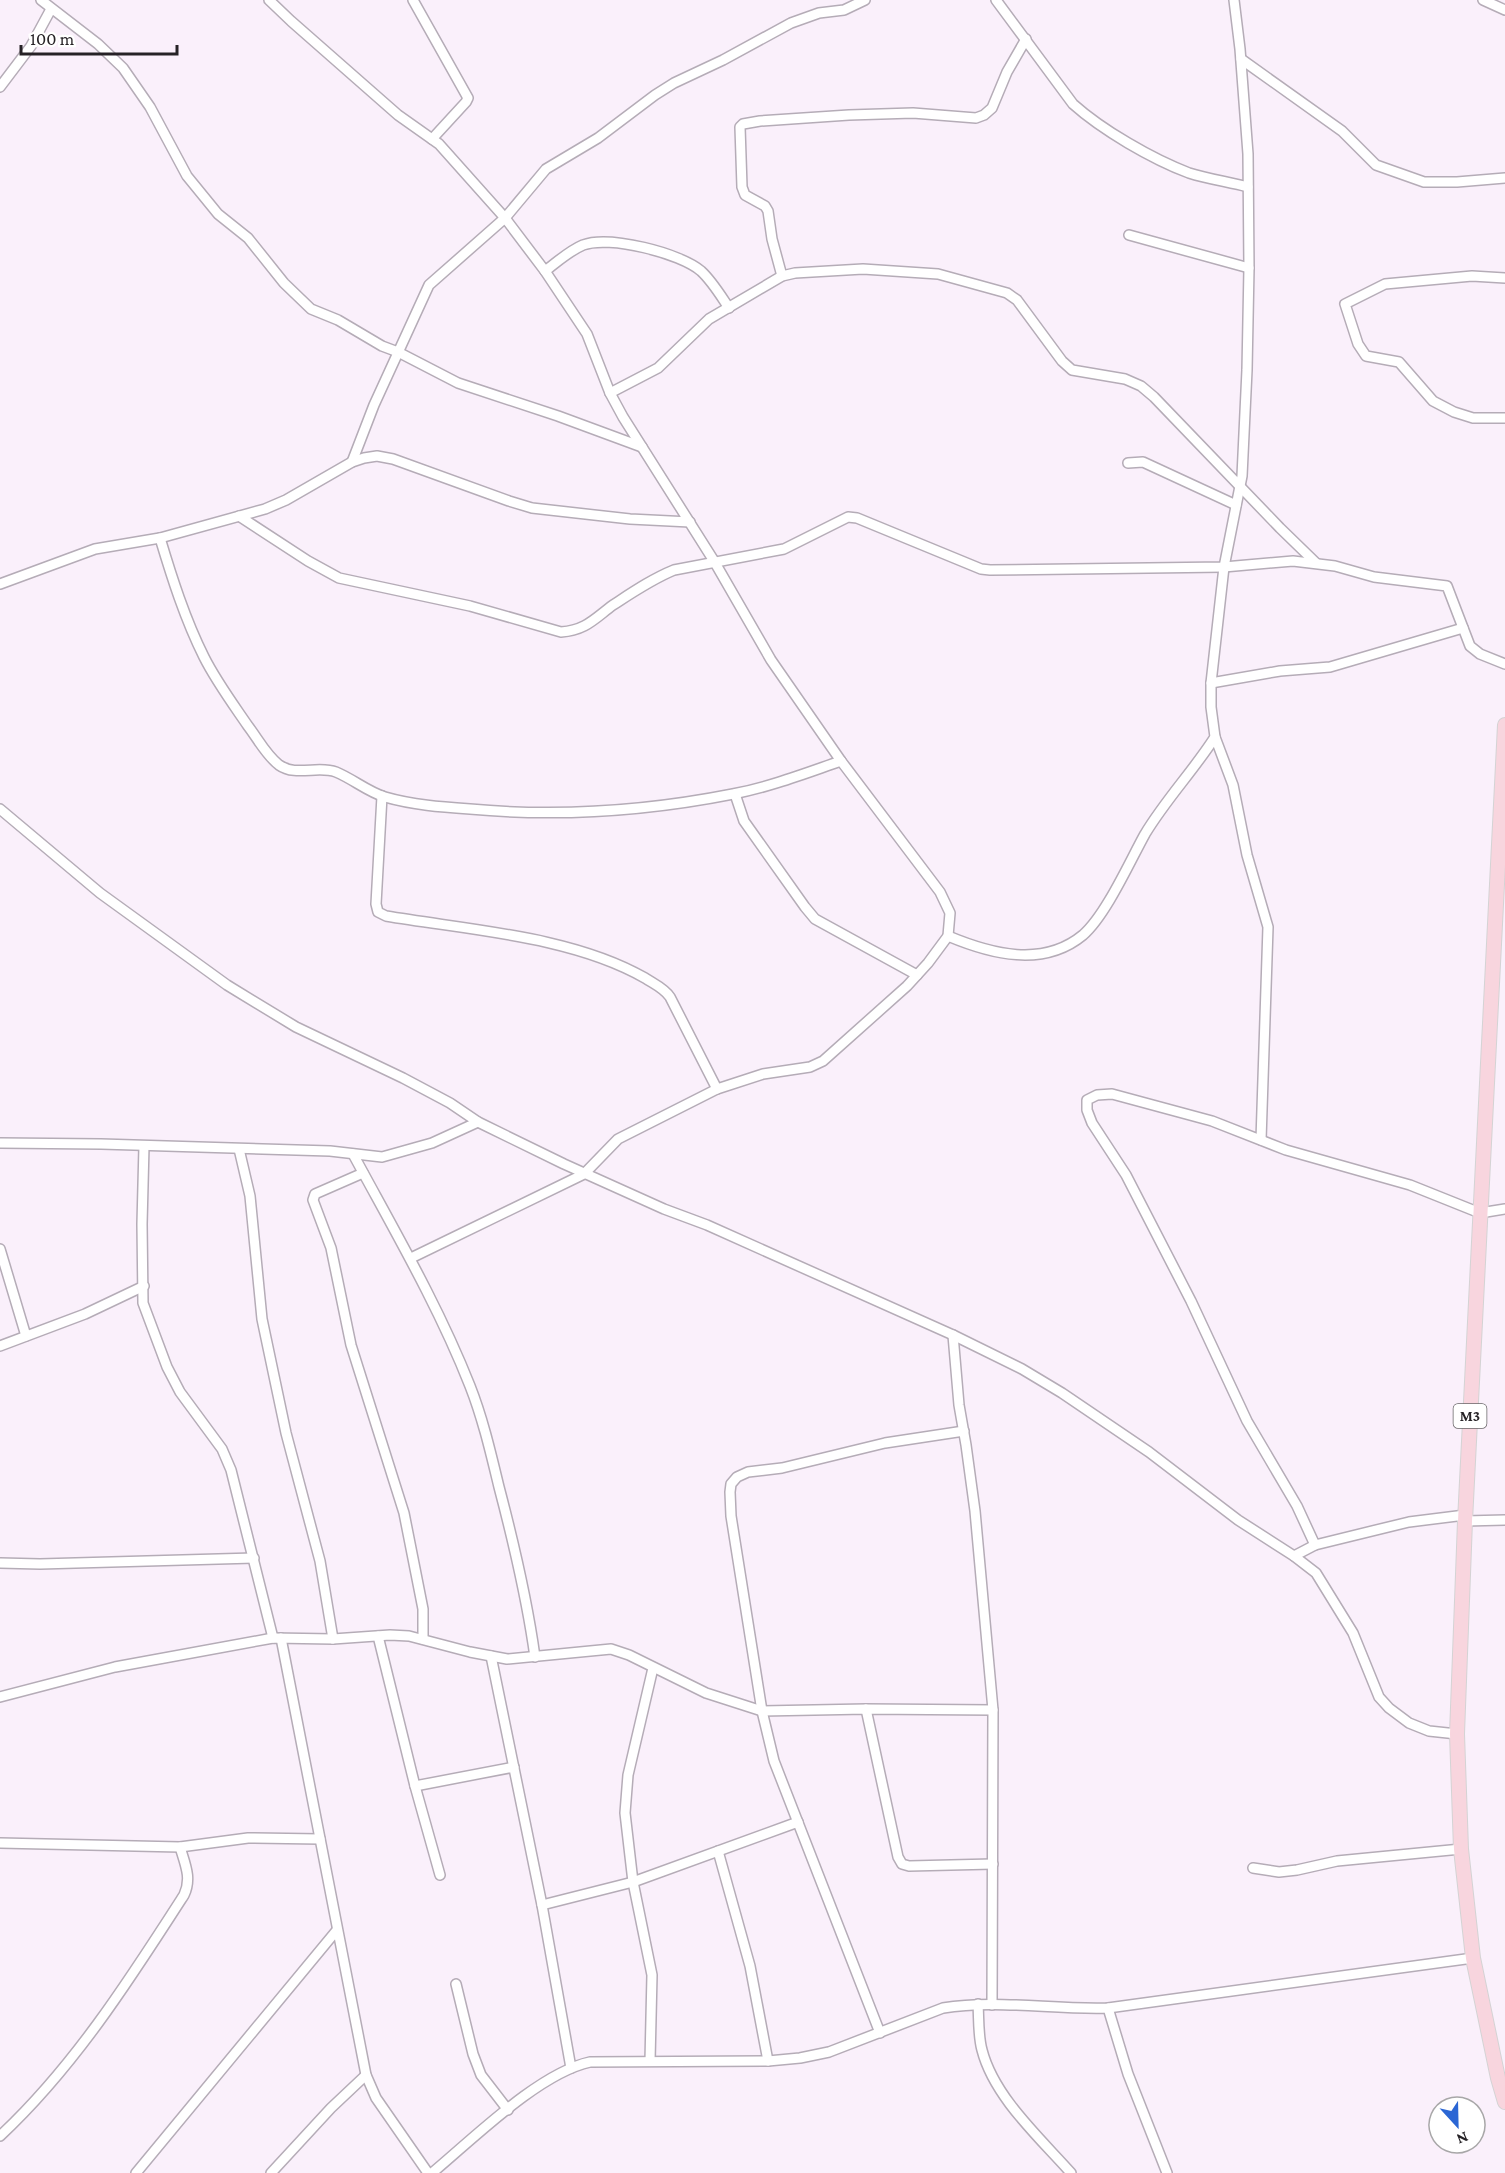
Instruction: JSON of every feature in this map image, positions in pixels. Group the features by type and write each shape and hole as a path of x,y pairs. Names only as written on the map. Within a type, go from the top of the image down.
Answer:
{"main road":[{"name":"M3","path":"1505,725 1503,831 1480,1213 1457,1734 1461,1849 1473,1958 1505,2102"}],"street":[{"path":"40,0 98,44 123,68 150,106 187,176 219,214 248,238 284,283 311,309 338,320 382,346 398,351 458,383 642,447"},
{"path":"269,0 398,115 432,139 505,218 545,271 587,334 610,393 714,561 771,660 842,761 940,892 950,913 948,936 917,975 823,1061 810,1067 763,1074 717,1089 618,1139 584,1174 411,1258"},
{"path":"413,0 468,98 432,139"},
{"path":"352,462 374,405 429,285 505,218 546,169 598,138 655,95 791,23 819,13 844,10 865,0"},
{"path":"996,0 1073,104 1089,118 1167,163 1191,173 1248,187"},
{"path":"1234,0 1248,154 1247,370 1240,487 1224,567 1211,683 1211,708 1215,737 1233,785 1247,855 1268,927 1261,1140"},
{"path":"1483,0 1505,10"},
{"path":"0,87 31,46 51,9"},
{"path":"782,276 772,239 768,211 765,206 746,195 742,187 740,127 743,124 849,115 913,113 976,118 992,108 1007,72 1026,39"},
{"path":"1241,58 1342,131 1376,165 1424,182 1505,178"},
{"path":"1129,235 1249,268"},
{"path":"545,271 585,244 597,242 629,245 669,255 693,265 703,273 729,308"},
{"path":"610,393 658,368 709,319 782,276 795,273 863,269 938,274 1006,293 1017,300 1072,370 1125,379 1141,386 1167,409 1316,563"},
{"path":"1505,278 1472,276 1386,284 1345,304 1358,344 1366,356 1399,362 1433,401 1454,412 1473,418 1505,418"},
{"path":"0,584 95,549 160,538 265,509 286,500 352,462 377,456 393,459 532,508 630,519 690,522"},
{"path":"1128,463 1143,462 1236,505"},
{"path":"238,516 339,578 470,606 561,632 585,627 659,576 690,565 784,549 848,517 857,518 981,569 1224,567 1293,561 1316,563 1374,577 1447,586 1470,646 1480,654 1505,663"},
{"path":"160,538 175,587 204,658 231,702 270,756 291,771 325,769 336,772 382,796 421,805 501,812 571,813 735,794 781,782 842,761"},
{"path":"1211,683 1280,671 1329,667 1463,628"},
{"path":"948,936 978,948 1014,955 1036,956 1061,949 1083,935 1101,913 1172,792 1215,737"},
{"path":"735,794 744,821 815,919 917,975"},
{"path":"382,796 376,904 378,912 386,916 566,947 626,967 660,987 670,997 717,1089"},
{"path":"0,809 100,893 228,985 296,1026 403,1078 450,1103 478,1122 584,1174 707,1225 953,1335 1022,1369 1062,1393 1149,1452 1238,1520 1316,1573 1353,1633 1379,1696 1389,1708 1409,1723 1429,1731 1457,1734"},
{"path":"1315,1545 1297,1506 1246,1421 1186,1291 1132,1186 1092,1123 1087,1110 1087,1100 1096,1095 1112,1094 1212,1121 1286,1150 1410,1185 1480,1213 1505,1209"},
{"path":"2,1140 330,1151 382,1157 432,1143 478,1122"},
{"path":"144,1146 143,1303 167,1367 180,1392 222,1449 231,1470 277,1638 320,1839 366,2075 376,2098 430,2173 542,2083 571,2068 590,2062 768,2061 829,2052 943,2008 978,2004 1064,2009 1108,2008 1473,1958"},
{"path":"239,1149 250,1196 262,1319 286,1433 320,1561 333,1639"},
{"path":"353,1154 411,1258 439,1315 474,1398 514,1546 529,1610 535,1657"},
{"path":"363,1173 315,1194 313,1200 331,1248 351,1345 404,1513 423,1609 423,1639"},
{"path":"0,1249 26,1336"},
{"path":"0,1346 85,1314 144,1286"},
{"path":"953,1335 959,1405 975,1511 993,1710 992,2005"},
{"path":"880,2033 774,1761 762,1711 731,1516 731,1484 737,1477 748,1472 782,1468 885,1443 964,1431"},
{"path":"1294,1556 1315,1545 1409,1522 1465,1518 1505,1520"},
{"path":"0,1563 254,1558"},
{"path":"0,1697 115,1667 277,1638 333,1639 409,1635 507,1659 611,1649 629,1655 706,1693 762,1711 993,1710"},
{"path":"378,1636 415,1786 440,1875"},
{"path":"491,1656 542,1905 571,2068"},
{"path":"650,2061 652,1974 633,1882 625,1813 628,1774 653,1668"},
{"path":"866,1709 898,1857 902,1864 909,1866 993,1864"},
{"path":"415,1786 514,1767"},
{"path":"542,1905 633,1882 798,1822"},
{"path":"0,1843 180,1846 248,1838 320,1839"},
{"path":"0,2136 70,2060 140,1964 184,1895 189,1885 189,1877 180,1846"},
{"path":"1253,1869 1279,1872 1337,1861 1461,1849"},
{"path":"718,1851 750,1966 768,2061"},
{"path":"135,2173 337,1930"},
{"path":"456,1984 473,2054 481,2074 508,2110"},
{"path":"978,2004 981,2048 987,2067 1006,2099 1071,2173"},
{"path":"1108,2008 1128,2074 1167,2173"},
{"path":"271,2173 331,2108 366,2075"}]}
